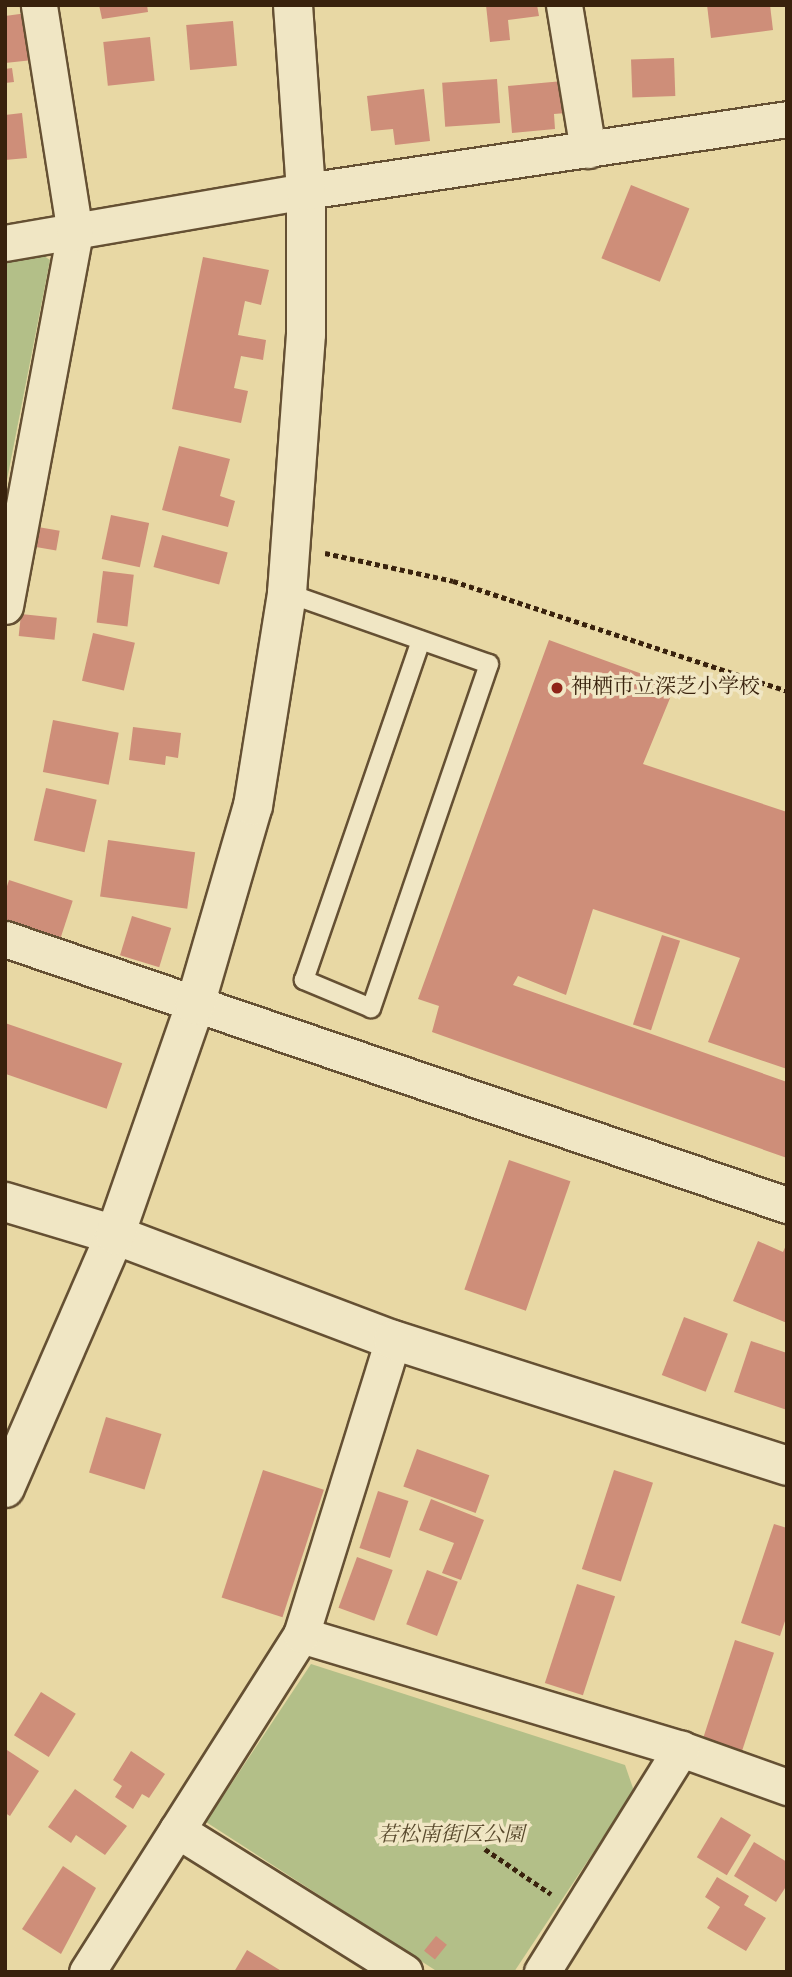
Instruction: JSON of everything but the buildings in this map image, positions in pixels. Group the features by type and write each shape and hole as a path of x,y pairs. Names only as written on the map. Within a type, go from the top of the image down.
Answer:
{"street":[{"path":"5,606 75,233 39,5"},
{"path":"5,1488 115,1235 195,1005 253,806 286,593 306,334 306,191 293,5"},
{"path":"564,5 588,150"},
{"path":"5,243 306,191 787,119"},
{"path":"5,939 787,1205"},
{"path":"5,1202 115,1235 393,1340 787,1466"},
{"path":"87,1972 302,1635 393,1340"},
{"path":"302,1635 681,1749 787,1787"},
{"path":"542,1972 681,1749"},
{"path":"177,1830 404,1972"}],"lane":[{"path":"286,593 489,664 371,1008 304,980 421,641"}],"path":[{"path":"289,546 453,581 787,691"},
{"path":"485,1849 559,1900"}],"green space":[{"path":"35,250 50,260 5,490 5,255"},
{"name":"若松南街区公園","path":"311,1664 625,1765 634,1791 514,1972 438,1972 206,1822"}],"place":[{"name":"神栖市立深芝小学校","path":"557,688"}]}
